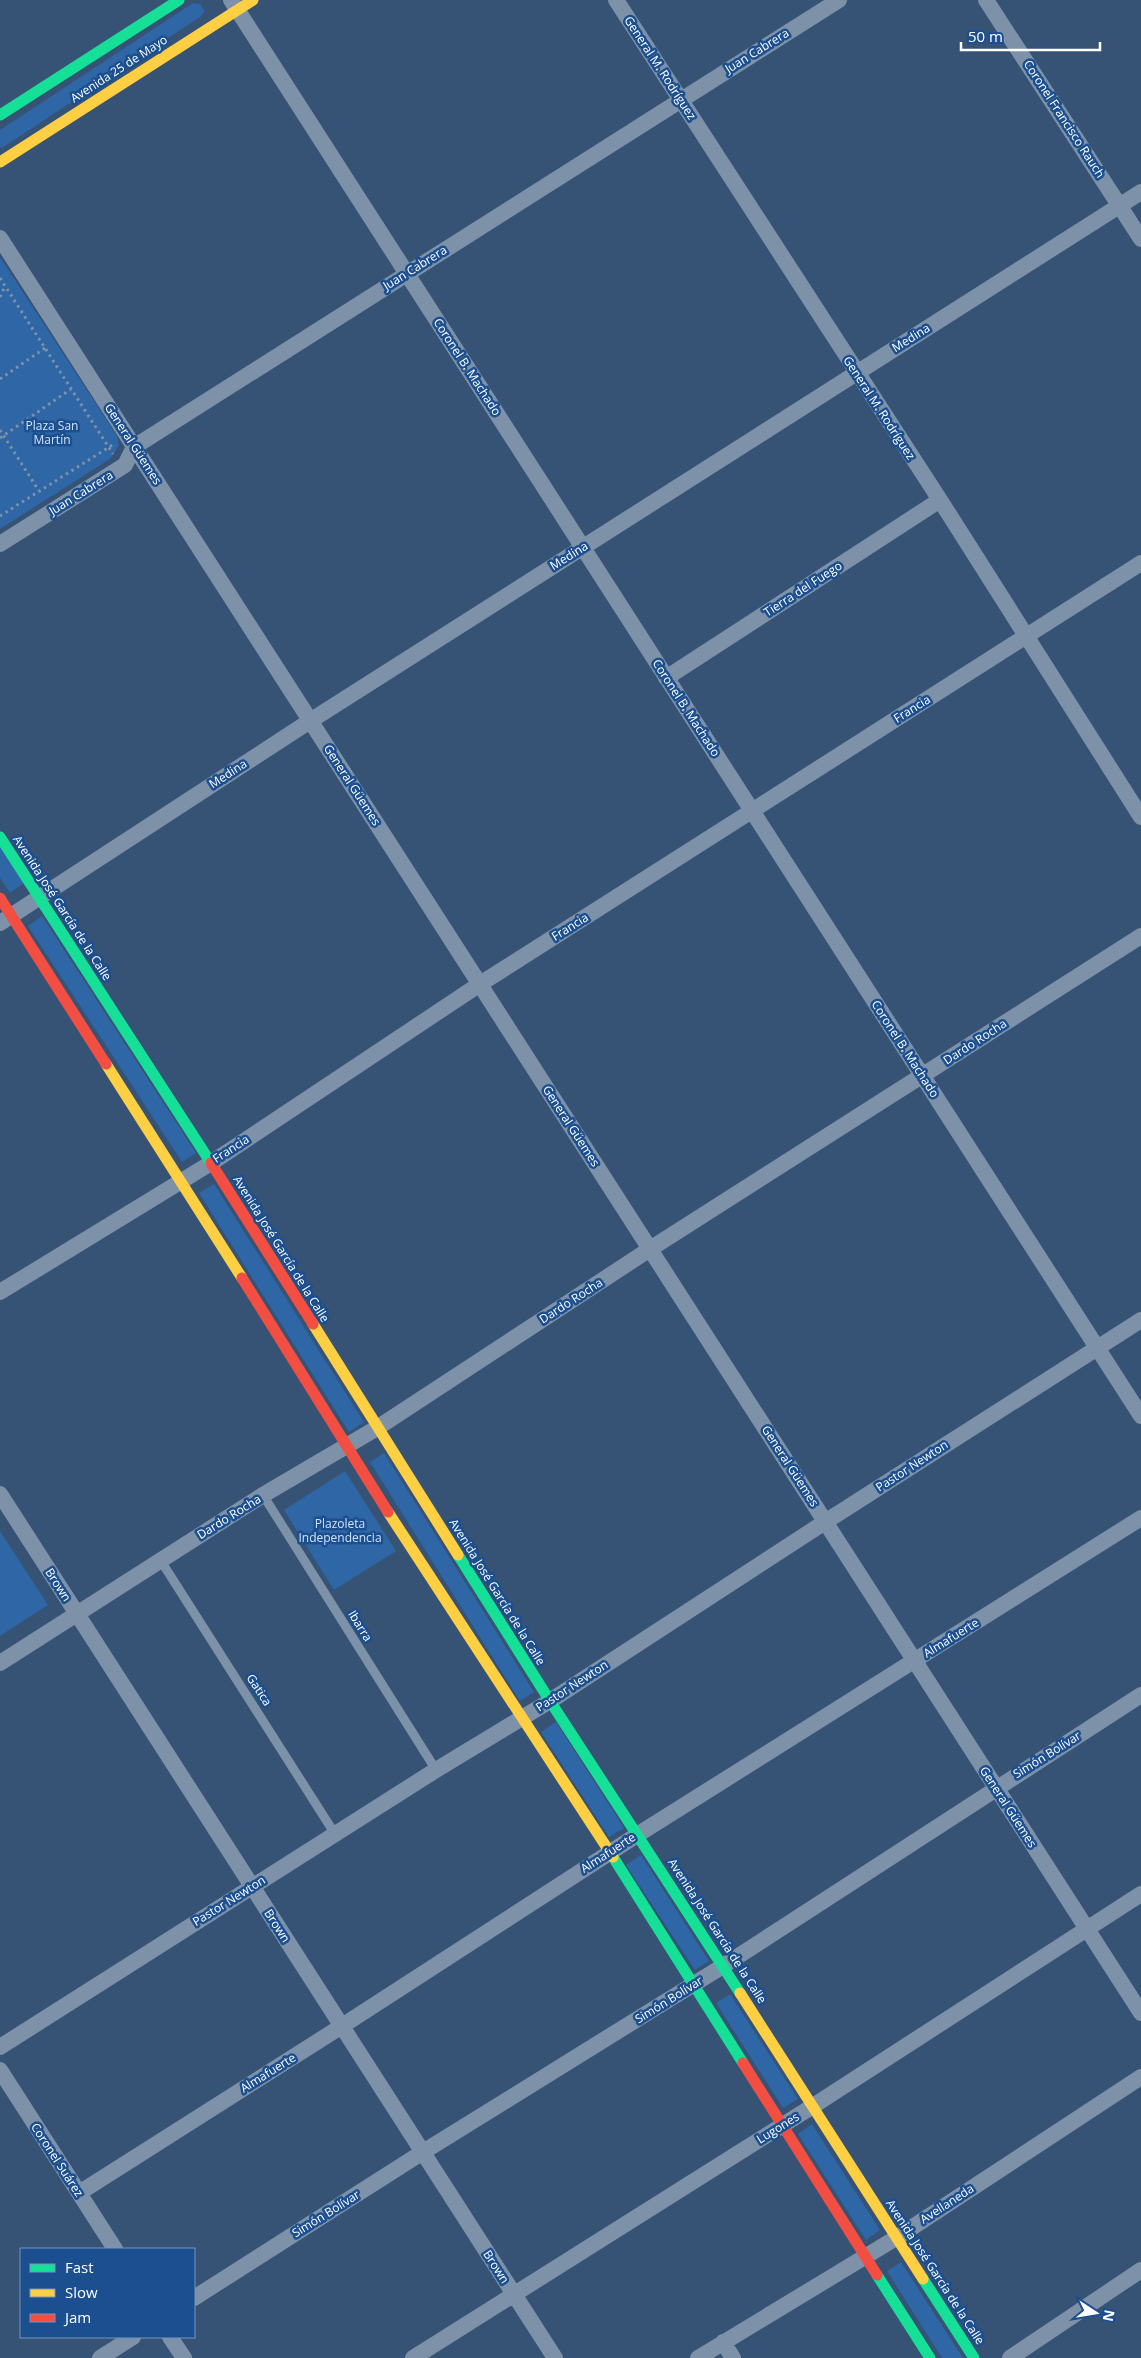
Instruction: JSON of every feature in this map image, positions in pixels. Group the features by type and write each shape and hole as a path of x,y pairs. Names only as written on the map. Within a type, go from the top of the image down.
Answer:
{"main road":[{"name":"Avenida 25 de Mayo","path":"0,115 179,0"},
{"name":"Avenida 25 de Mayo","path":"0,162 234,5 253,0"},
{"name":"Avenida José García de la Calle","path":"0,837 211,1162 550,1701 724,1966 974,2358"},
{"path":"0,898 6,920 181,1180 346,1447 610,1852 930,2358"}],"street":[{"name":"General M. Rodríguez","path":"616,0 940,500 1025,637 1141,817"},
{"name":"Juan Cabrera","path":"0,544 121,468 131,441 406,273 839,0"},
{"name":"Coronel Francisco Rauch","path":"986,0 1141,239"},
{"name":"Coronel B. Machado","path":"234,5 1141,1416"},
{"name":"Medina","path":"6,920 310,721 1141,192"},
{"name":"General Güemes","path":"0,238 1141,2013"},
{"name":"Tierra del Fuego","path":"666,678 940,500"},
{"name":"Francia","path":"0,1292 211,1162 480,984 1141,563"},
{"name":"Dardo Rocha","path":"0,1663 263,1496 377,1428 650,1249 1141,936"},
{"name":"Pastor Newton","path":"0,2047 436,1770 522,1719 1141,1320"},
{"name":"Brown","path":"0,1494 555,2358"},
{"name":"Almafuerte","path":"79,2193 342,2026 610,1852 1141,1518"},
{"name":"Simón Bolívar","path":"195,2297 423,2152 724,1966 996,1787 1141,1695"},
{"name":"Lugones","path":"413,2358 813,2106 1141,1894"},
{"name":"Coronel Suárez","path":"0,2070 113,2248"},
{"name":"Avellaneda","path":"698,2358 896,2238 1141,2077"},
{"path":"1010,2358 1141,2270"},
{"path":"100,2358 131,2338"},
{"path":"171,2338 184,2358"},
{"path":"723,2342 733,2358"}],"lane":[{"name":"Ibarra","path":"263,1496 436,1770"},
{"name":"Gatica","path":"161,1561 335,1834"}],"path":[{"path":"0,278 121,468"},
{"path":"0,297 5,285"},
{"path":"0,380 45,348"},
{"path":"2,437 71,389"},
{"path":"0,430 2,437 39,491"},
{"path":"0,516 108,447 131,441"}],"green space":[{"path":"193,3 200,4 205,11 200,17 2,148 0,147 0,130"},
{"name":"Plaza San Martín","path":"0,257 117,436 119,445 110,459 0,529"},
{"path":"0,846 24,883 10,893 0,878"},
{"path":"42,916 196,1153 182,1162 28,926"},
{"path":"214,1184 364,1422 349,1432 199,1193"},
{"path":"384,1453 534,1692 520,1701 370,1462"},
{"name":"Plazoleta Independencia","path":"345,1471 396,1551 334,1590 284,1510"},
{"path":"0,1531 48,1605 0,1636"},
{"path":"556,1722 624,1828 609,1837 541,1732"},
{"path":"641,1855 709,1961 695,1970 626,1865"},
{"path":"730,1994 798,2099 783,2108 716,2003"},
{"path":"812,2124 880,2230 866,2240 798,2134"},
{"path":"901,2262 963,2358 942,2358 887,2271"}],"traffic: fast":[{"path":"0,115 179,0"},
{"path":"0,837 211,1163"},
{"path":"458,1555 550,1701 740,1993"},
{"path":"613,1857 743,2063"},
{"path":"877,2275 930,2358"},
{"path":"923,2279 974,2358"}],"traffic: slow":[{"path":"0,162 253,0"},
{"path":"106,1064 242,1278"},
{"path":"313,1324 458,1555"},
{"path":"388,1512 613,1857"},
{"path":"740,1993 923,2279"}],"traffic: jam":[{"path":"0,898 106,1064"},
{"path":"211,1163 313,1324"},
{"path":"242,1278 388,1512"},
{"path":"743,2063 877,2275"}]}
